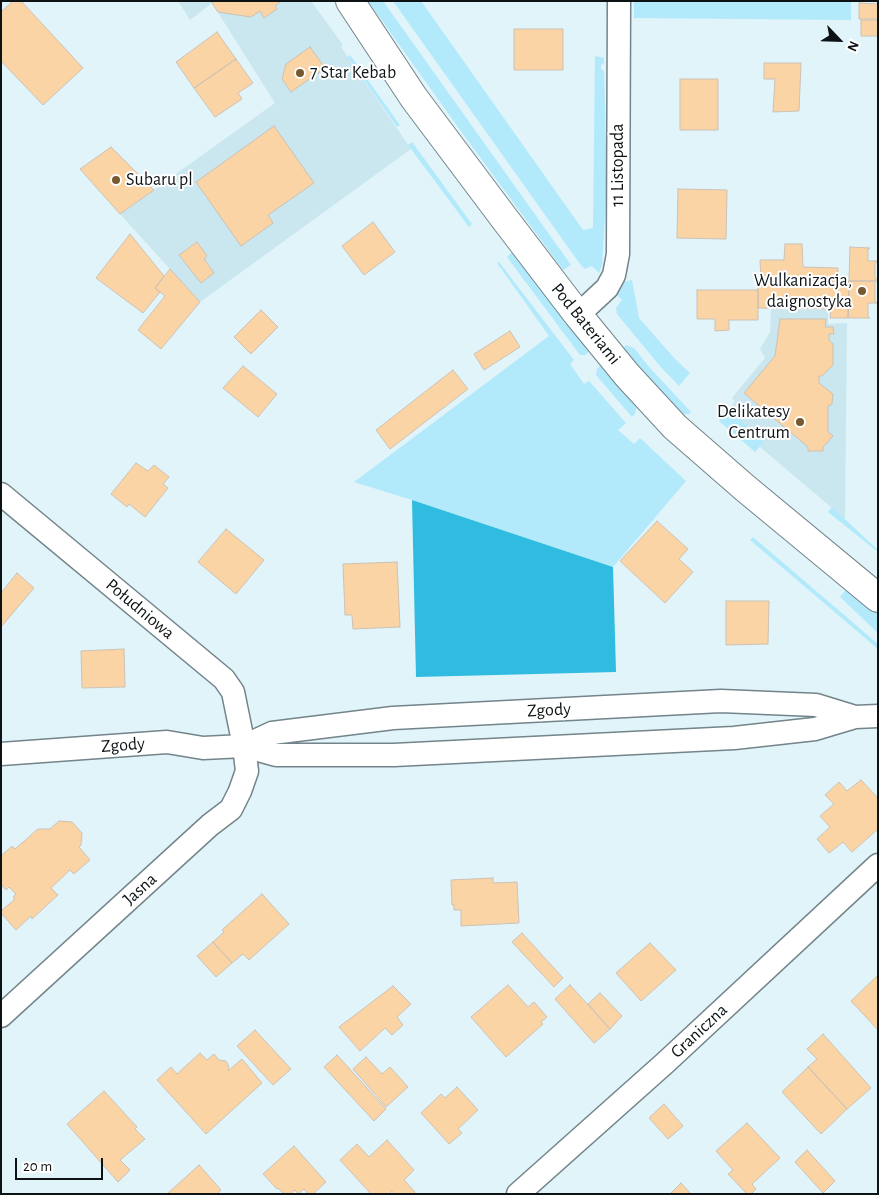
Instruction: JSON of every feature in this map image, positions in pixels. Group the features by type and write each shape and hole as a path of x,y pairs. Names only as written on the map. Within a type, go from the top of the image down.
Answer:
{"street":[{"name":"Pod Bateriami","path":"350,1 414,98 578,315 627,375 675,427 788,525 878,598"},
{"name":"11 Listopada","path":"578,315 607,288 614,275 618,254 619,1"},
{"name":"Południowa","path":"1,494 224,679 233,692 244,746"},
{"name":"Zgody","path":"244,746 272,734 393,718 721,701 816,706 855,717"},
{"name":"Zgody","path":"1,754 166,742 203,748 244,746 276,755 394,755 734,738 816,729 855,717 878,716"},
{"name":"Jasna","path":"1,1016 231,808 240,791 247,771 244,746"},
{"name":"Graniczna","path":"518,1194 672,1056 878,865"}],"shaded area":[{"path":"178,1 311,1 343,45 341,47 411,149 200,302 120,214 275,103 212,3 190,20"},
{"path":"368,1 383,1 571,265 563,270"},
{"path":"393,1 421,1 583,230 593,228 595,56 604,58 601,69 604,71 607,181 602,265 599,273 592,266 585,269 580,264"},
{"path":"634,1 851,1 851,20 634,18"},
{"path":"350,55 400,125 397,127 348,57"},
{"path":"412,142 472,224 469,227 408,145"},
{"path":"511,253 518,253 590,351 585,355 580,355 507,257"},
{"path":"499,262 574,360 570,364 584,384 589,381 626,423 618,430 634,444 640,438 686,481 613,567 354,482 549,336 497,263"},
{"path":"632,280 639,318 690,373 679,386 617,314 616,308 622,300 615,293 623,282"},
{"path":"771,309 828,310 828,324 847,323 845,519 760,447 763,442 729,409 735,401 732,398 765,358 760,349 770,332"},
{"path":"626,345 634,348 691,412 689,414 682,414 662,394 623,348"},
{"path":"601,365 637,405 635,414 632,417 596,375 597,369"},
{"path":"729,409 764,442 755,452 719,421"},
{"path":"412,500 613,567 616,672 416,677"},
{"path":"832,507 878,550 878,552 828,512"},
{"path":"753,537 878,644 878,649 750,540"},
{"path":"847,588 878,614 878,633 840,597"}],"building":[{"path":"13,1 21,1 83,68 43,105 1,61 1,12"},
{"path":"214,1 280,2 275,6 277,9 264,18 260,11 251,17 218,12 212,3"},
{"path":"859,3 878,4 878,19 859,19"},
{"path":"861,20 878,20 878,36 861,36"},
{"path":"514,29 563,29 563,70 514,70"},
{"path":"217,32 236,59 194,88 176,62"},
{"name":"7 Star Kebab","path":"310,47 325,68 291,92 282,79 286,64"},
{"path":"236,59 253,83 238,93 242,99 215,117 194,88"},
{"path":"764,63 801,63 799,111 773,112 775,79 764,79"},
{"path":"680,79 718,79 718,130 680,130"},
{"path":"274,126 314,183 268,215 273,223 241,246 196,182"},
{"name":"Subaru pl","path":"111,147 154,190 120,214 80,169"},
{"path":"678,189 727,190 726,239 677,238"},
{"path":"373,222 395,252 364,275 342,246"},
{"path":"130,234 164,276 155,288 160,292 143,313 96,278"},
{"path":"197,242 207,256 204,259 214,273 201,283 179,255"},
{"path":"785,244 802,244 803,267 838,268 838,281 761,280 760,260 784,260"},
{"path":"850,247 870,248 868,249 868,261 878,261 875,263 875,279 878,279 878,281 849,281"},
{"path":"170,269 200,302 161,349 138,330 165,296 155,288"},
{"path":"758,280 849,281 848,318 830,318 831,309 758,308"},
{"name":"Wulkanizacja, daignostyka","path":"849,281 875,281 875,302 878,303 868,303 868,317 870,318 848,318"},
{"path":"697,290 758,290 758,320 729,320 729,330 715,331 715,319 697,319"},
{"path":"261,310 278,327 251,354 234,337"},
{"path":"780,319 826,319 825,327 833,327 834,334 829,334 829,340 833,344 833,365 822,376 819,376 819,383 833,394 832,404 828,406 828,432 833,436 823,447 823,451 808,451 808,447 744,393 775,356"},
{"path":"510,331 520,347 484,370 474,354"},
{"path":"243,366 277,394 258,417 223,388"},
{"path":"453,370 468,389 390,449 376,430"},
{"path":"136,463 148,471 154,465 169,477 163,484 168,488 145,517 129,504 127,507 111,494"},
{"path":"657,521 688,549 679,559 693,572 665,603 620,561"},
{"path":"226,529 264,560 236,594 198,562"},
{"path":"397,562 400,627 353,629 352,615 345,615 343,564"},
{"path":"17,573 34,588 1,627 1,593"},
{"path":"726,601 769,601 768,644 726,645"},
{"path":"124,649 125,687 82,688 81,651"},
{"path":"861,780 878,798 878,829 852,852 843,842 829,853 817,839 830,827 820,816 834,804 825,795 839,782 847,791"},
{"path":"59,821 72,822 82,833 81,845 79,847 90,860 74,874 70,870 51,888 58,895 32,919 31,916 16,930 1,913 15,899 13,897 16,894 9,887 6,890 1,884 1,856 12,846 15,849 38,829 50,829"},
{"path":"493,878 493,883 517,882 519,923 461,926 461,910 454,910 454,905 452,905 451,880"},
{"path":"262,894 289,924 249,960 243,954 232,963 213,942 224,932 222,930"},
{"path":"522,933 563,978 554,987 512,942"},
{"path":"213,942 232,963 216,977 197,956"},
{"path":"650,943 676,970 641,1001 616,973"},
{"path":"878,975 878,1030 851,1001"},
{"path":"508,985 528,1007 534,1002 547,1017 541,1022 543,1024 506,1057 471,1017"},
{"path":"570,985 610,1029 594,1043 555,999"},
{"path":"393,986 411,1004 397,1017 403,1025 392,1035 385,1028 360,1051 339,1027"},
{"path":"600,993 622,1016 610,1029 588,1004"},
{"path":"255,1030 291,1069 273,1085 237,1046"},
{"path":"823,1034 871,1088 847,1109 808,1067 817,1059 807,1049"},
{"path":"200,1053 207,1060 214,1054 219,1060 226,1061 229,1067 228,1071 242,1059 262,1083 206,1134 157,1080 171,1067 177,1074"},
{"path":"337,1055 386,1109 374,1121 324,1067"},
{"path":"366,1057 382,1074 390,1067 408,1087 386,1107 353,1069"},
{"path":"808,1067 847,1109 821,1134 782,1092"},
{"path":"457,1087 478,1110 458,1129 462,1133 449,1144 421,1113 441,1094 445,1098"},
{"path":"104,1091 137,1127 135,1129 145,1139 120,1160 130,1170 118,1182 67,1124"},
{"path":"664,1104 683,1126 668,1139 649,1118"},
{"path":"747,1123 780,1158 752,1184 756,1189 751,1194 747,1194 728,1174 733,1170 716,1151"},
{"path":"387,1140 414,1170 404,1180 415,1192 413,1194 394,1194 392,1191 389,1194 371,1194 340,1160 357,1144 369,1157"},
{"path":"294,1146 326,1182 313,1194 308,1194 304,1189 298,1194 295,1190 290,1194 284,1194 263,1174"},
{"path":"807,1150 835,1181 823,1193 795,1162"},
{"path":"199,1165 221,1190 217,1194 167,1194"},
{"path":"681,1183 691,1194 670,1194"}],"place":[{"name":"7 Star Kebab","path":"300,73"},
{"name":"Subaru pl","path":"116,180"},
{"name":"Wulkanizacja, daignostyka","path":"862,291"},
{"name":"Delikatesy Centrum","path":"800,422"}]}
